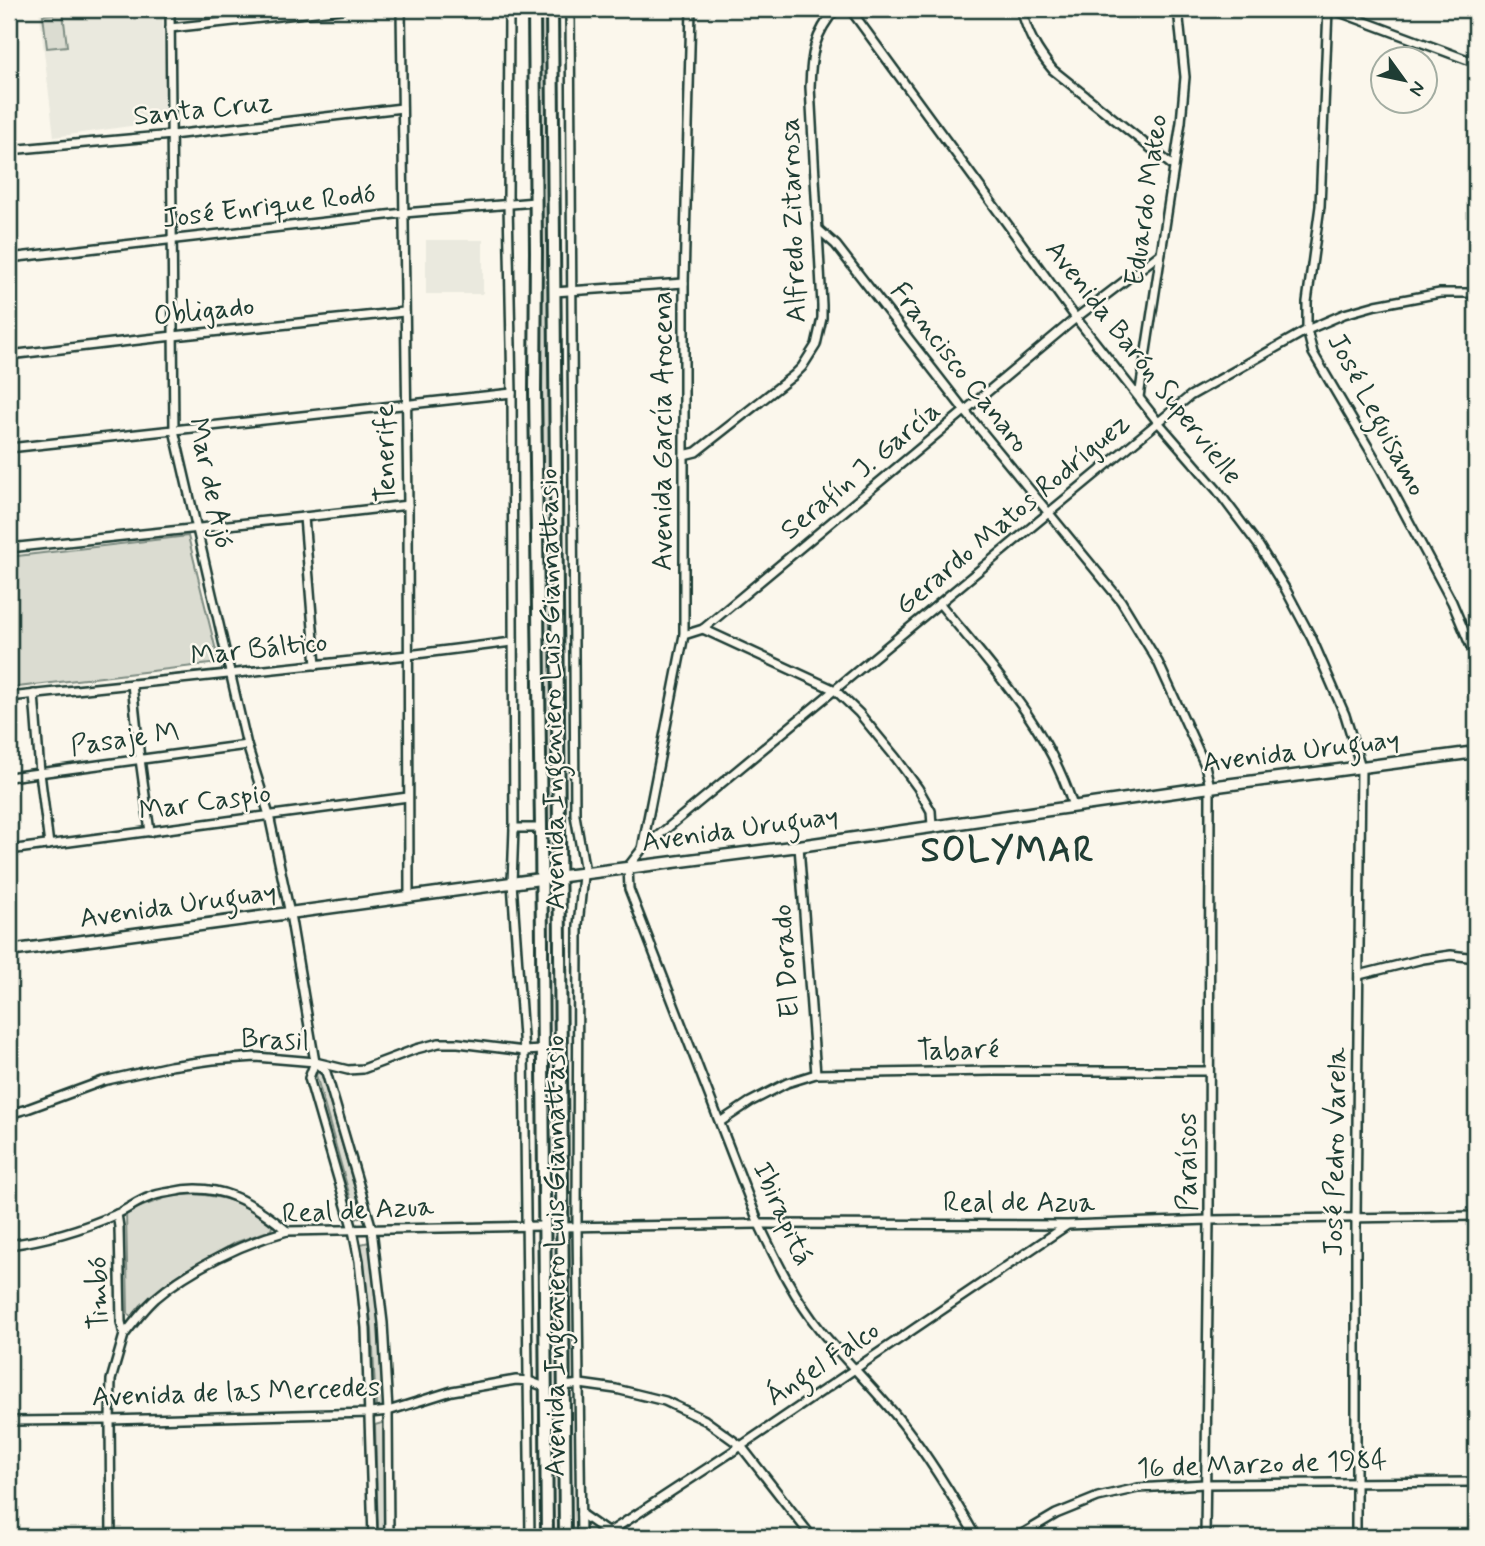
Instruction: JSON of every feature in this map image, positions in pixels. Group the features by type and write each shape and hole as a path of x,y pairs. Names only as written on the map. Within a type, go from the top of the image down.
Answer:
{"main road":[{"name":"Avenida Ingeniero Luis Giannattasio","path":"534,9 535,391 547,1537"},
{"name":"Avenida Ingeniero Luis Giannattasio","path":"551,9 565,1537"}],"street":[{"name":"Mar de Ajó","path":"170,9 174,430 247,745 269,815 290,914 315,1062"},
{"path":"170,28 342,9"},
{"name":"Tenerife","path":"401,9 408,505 409,897"},
{"name":"Avenida Ingeniero Luis Giannattasio","path":"509,9 508,204 512,393 514,828 512,883 524,1051 530,1537"},
{"name":"Avenida Ingeniero Luis Giannattasio","path":"570,9 575,815 583,873 578,925 577,1226 581,1537"},
{"name":"Avenida García Arocena","path":"642,849 684,635 684,283 691,9"},
{"name":"Alfredo Zitarrosa","path":"684,455 696,452 707,444 794,375 816,345 822,318 810,87 811,59 818,35 835,9"},
{"name":"Avenida Barón Supervielle","path":"850,9 1076,318 1158,422 1217,490 1259,546 1312,639 1345,715 1361,767"},
{"path":"1021,9 1028,32 1053,69 1173,166"},
{"name":"Eduardo Mateo","path":"1139,397 1181,122 1185,77 1178,9"},
{"path":"1330,9 1476,63"},
{"name":"José Leguisamo","path":"1330,9 1320,206 1307,302 1307,330 1313,352 1381,469 1452,602 1476,659"},
{"name":"Santa Cruz","path":"9,150 172,135 402,108"},
{"name":"José Enrique Rodó","path":"9,258 404,213 535,202"},
{"name":"Francisco Canaro","path":"818,229 836,245 965,411 1121,601 1158,662 1205,765 1210,787"},
{"name":"Serafín J. García","path":"684,635 703,629 1076,318 1160,254"},
{"path":"554,292 684,283"},
{"name":"Gerardo Matos Rodríguez","path":"628,867 642,849 1190,396 1307,330 1344,314 1440,293 1476,293"},
{"name":"Obligado","path":"9,355 404,312"},
{"path":"9,448 512,393"},
{"path":"9,548 408,505"},
{"path":"304,517 316,665"},
{"path":"940,604 1007,687 1049,747 1073,806"},
{"path":"703,629 835,690 859,713 897,758 930,811 932,826"},
{"name":"Mar Báltico","path":"9,697 512,642"},
{"path":"132,684 150,832"},
{"path":"34,694 49,845"},
{"name":"Pasaje M","path":"9,777 247,745"},
{"name":"Avenida Uruguay","path":"9,951 799,846 1476,752"},
{"name":"José Pedro Varela","path":"1356,1537 1361,767"},
{"name":"Paraísos","path":"1205,1537 1210,787"},
{"name":"Mar Caspio","path":"9,850 408,797"},
{"path":"514,828 541,828"},
{"name":"El Dorado","path":"799,846 816,1074"},
{"name":"Ibirapitá","path":"628,867 629,889 772,1253 820,1330 906,1428 940,1477 976,1537"},
{"path":"1359,975 1432,957 1451,955 1476,958"},
{"name":"Brasil","path":"9,1114 103,1081 170,1066 256,1057 315,1062 348,1070 363,1069 439,1043 524,1051 542,1050"},
{"path":"373,1537 366,1328 359,1261 353,1230 309,1078 315,1062 327,1072 372,1229 383,1323 388,1411 389,1537"},
{"name":"Tabaré","path":"720,1122 750,1102 787,1083 816,1074 992,1071 1209,1072"},
{"path":"9,1245 43,1238 117,1214 150,1197 180,1190 205,1189 232,1195 255,1206 287,1231"},
{"path":"1476,1209 1476,1216"},
{"name":"Timbó","path":"111,1537 111,1380 124,1335 121,1322 117,1214"},
{"name":"Real de Azua","path":"561,1227 759,1224 1067,1225 1476,1216"},
{"name":"Ángel Falco","path":"608,1536 1067,1225"},
{"name":"Real de Azua","path":"124,1335 158,1297 185,1278 239,1248 287,1231 543,1226"},
{"name":"Avenida de las Mercedes","path":"9,1421 370,1413 388,1411 452,1391 516,1380 545,1387"},
{"path":"564,1386 580,1384 616,1389 665,1401 705,1420 741,1446 812,1537"},
{"name":"16 de Marzo de 1984","path":"1017,1537 1056,1514 1098,1497 1138,1488 1204,1484 1476,1482"},
{"path":"581,1514 608,1536"}],"shaded area":[{"path":"39,9 163,9 165,121 54,137"},
{"path":"539,9 547,9 554,862 549,862 544,630"},
{"path":"63,13 67,46 47,48 43,15"},
{"path":"426,240 483,240 483,294 426,294"},
{"path":"188,536 219,663 9,688 9,557"},
{"path":"318,1072 322,1075 363,1216 356,1218 316,1075"},
{"path":"192,1194 225,1199 253,1210 273,1223 271,1230 234,1243 170,1281 131,1317 128,1313 126,1212 168,1197"},
{"path":"369,1242 379,1327 384,1407 376,1408 372,1330 361,1244"},
{"path":"385,1422 386,1537 378,1537 375,1425"}],"district":[{"name":"SOLYMAR","path":"1008,851"}]}
